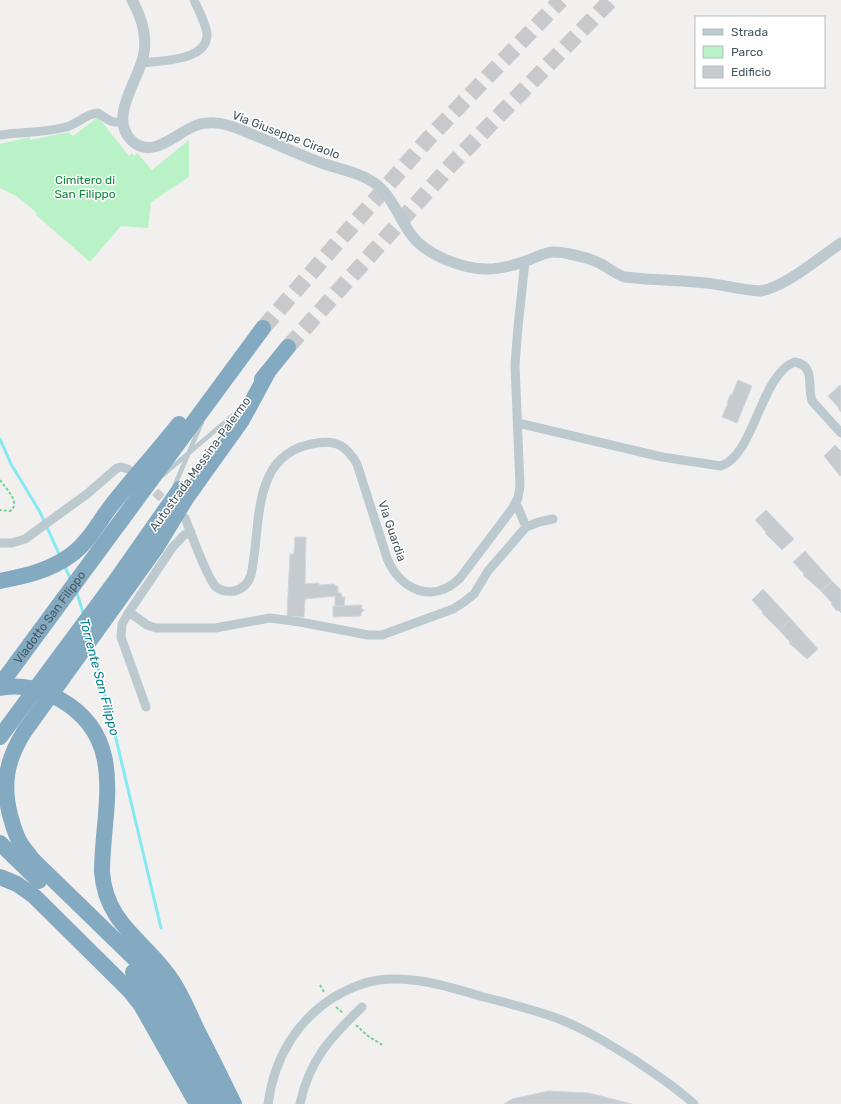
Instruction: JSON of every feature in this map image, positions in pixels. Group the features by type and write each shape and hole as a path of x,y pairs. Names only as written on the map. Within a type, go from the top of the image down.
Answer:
{"highway":[{"path":"0,581 31,575 53,566 72,555 83,544 115,501 172,434 225,365 263,328 139,496"},
{"name":"Autostrada Messina-Palermo","path":"117,590 163,514 238,411 288,346"},
{"path":"0,737 117,590 156,548 187,497 242,420 268,372"},
{"name":"Viadotto San Filippo","path":"0,687 139,496"},
{"path":"117,590 13,751 8,769 6,786 8,806 13,829 21,845 32,859 140,964 154,980 166,998 222,1104"},
{"path":"0,687 25,687 56,697 80,714 96,736 104,753 108,773 102,860 103,882 107,898 114,914 164,970 175,985 234,1104"},
{"path":"0,843 133,971 145,986 209,1104"},
{"path":"0,876 17,884 34,896 121,981 141,1005 197,1104"}],"street":[{"path":"0,135 40,132 67,127 94,113 98,113 108,121 114,123 122,122 124,109 144,54 144,30 132,0"},
{"path":"141,63 184,57 197,52 202,47 207,35 194,0"},
{"name":"Via Giuseppe Ciraolo","path":"122,122 131,140 137,144 149,148 159,146 191,127 201,123 214,122 234,128 372,182 386,193 408,230 426,249 444,259 467,266 490,270 516,265 547,253 559,252 593,260 626,277 706,283 760,291 768,290 780,285 841,243"},
{"name":"Via Guardia","path":"185,518 209,575 215,585 226,592 243,588 251,575 260,506 271,471 280,460 298,448 315,443 335,443 345,448 357,464 387,558 399,579 411,588 421,591 438,591 450,587 460,578 516,503 518,498 520,486 515,365 525,261"},
{"path":"518,423 662,457 721,466 727,465 739,451 771,385 784,367 795,362 803,366 810,376 810,395 812,401 841,433"},
{"path":"0,543 12,543 25,539 88,494 116,468 121,467 128,469"},
{"path":"516,503 526,527"},
{"path":"128,612 147,625 156,628 215,628 270,618 368,635 382,635 453,609 469,599 474,594 488,571 526,527 553,519"},
{"path":"146,707 121,638 122,624 128,612 172,548 184,535 191,532"},
{"path":"268,1104 280,1058 291,1038 306,1020 323,1005 348,989 377,980 401,979 427,982 459,990 543,1014 570,1024 599,1038 655,1074 694,1104"},
{"path":"300,1104 307,1078 319,1055 338,1030 362,1007"}],"lane":[{"path":"163,514 215,393"},
{"path":"139,496 238,411"}],"path":[{"path":"0,480 13,498 14,502 13,509 10,511 0,510"},
{"path":"320,984 326,995"},
{"path":"368,1036 384,1046"}],"green space":[{"name":"Cimitero di San Filippo","path":"98,117 129,156 132,153 134,156 137,153 152,170 189,140 189,177 151,202 148,228 121,226 90,262 36,215 37,213 16,196 0,188 0,144 30,137 30,140 69,132 73,136"}],"building":[{"path":"738,380 752,386 737,423 722,417 730,395 732,395"},
{"path":"840,385 841,387 841,412 828,396"},
{"path":"835,445 841,451 840,476 824,456"},
{"path":"766,510 794,539 782,550 765,533 766,532 755,520"},
{"path":"295,537 306,537 305,584 319,583 319,585 334,584 335,586 338,586 338,593 341,593 342,597 345,597 344,606 335,606 335,596 305,599 304,617 287,616 290,554 294,554"},
{"path":"805,551 832,581 821,591 803,575 804,574 793,562"},
{"path":"832,581 841,590 841,613 838,610 837,611 821,591"},
{"path":"763,589 791,619 779,630 762,613 763,612 752,600"},
{"path":"362,605 361,608 364,610 361,613 361,616 333,617 333,606"},
{"path":"791,619 818,649 807,659 789,643 790,642 779,630"},
{"path":"548,1091 589,1093 632,1104 504,1104 512,1099"}],"waterway":[{"name":"Torrente San Filippo","path":"0,439 11,464 40,512 60,556"},
{"name":"Torrente San Filippo","path":"64,565 71,580"},
{"name":"Torrente San Filippo","path":"76,590 84,616"},
{"name":"Torrente San Filippo","path":"92,646 112,722 161,928"}],"tunnel":[{"path":"263,328 427,140 561,0"},
{"path":"288,347 451,165 611,0"},
{"path":"145,483 171,506"}]}
